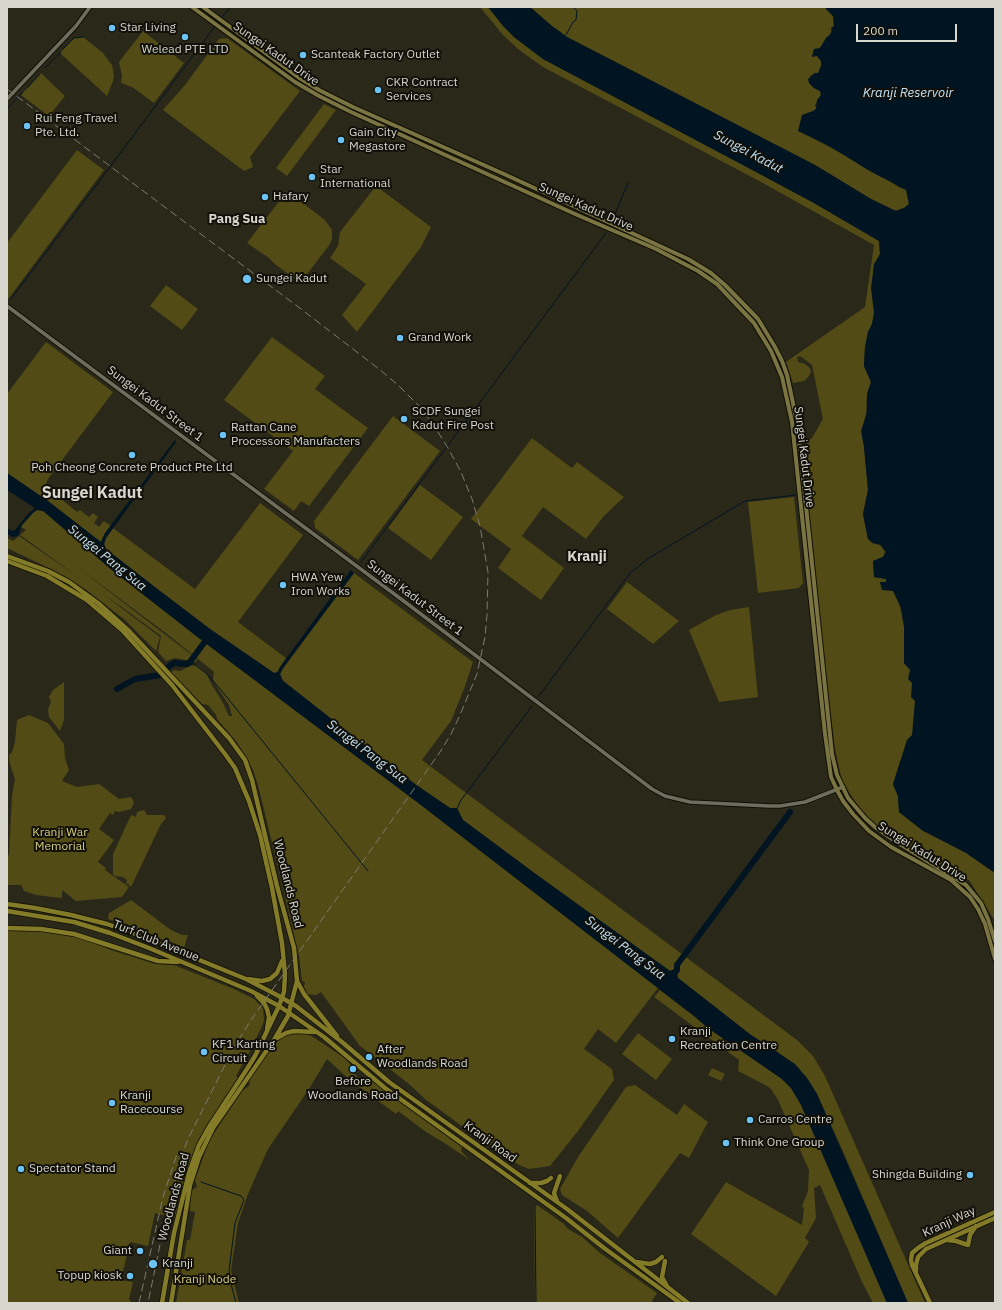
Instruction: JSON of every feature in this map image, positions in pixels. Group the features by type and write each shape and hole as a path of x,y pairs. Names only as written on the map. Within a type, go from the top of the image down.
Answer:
{"main road":[{"name":"Sungei Kadut Drive","path":"192,7 295,82 351,112 575,214 656,249 698,271 717,284 754,323 771,351 782,377 792,422 825,734 832,777 836,790 851,811 869,831 890,847 951,880 970,897 985,924 995,958"},
{"name":"Sungei Kadut Drive","path":"203,7 298,77 319,90 352,107 504,174 688,259 711,273 726,285 758,319 782,361 793,403 798,430 832,754 837,775 848,798 874,827 966,885 976,896 983,908 995,940"},
{"name":"Woodlands Road","path":"7,556 69,582 90,597 129,631 229,738 245,760 252,780 277,886 294,948 298,981 289,1012 274,1040 223,1111 203,1146 190,1185 171,1303"},
{"name":"Woodlands Road","path":"7,561 27,567 56,580 79,594 103,612 160,670 206,728 235,768 249,801 260,835 272,888 279,922 283,958 285,983 282,998 267,1034 247,1069 199,1145 189,1173 175,1227 162,1303"},
{"path":"206,728 213,720"},
{"name":"Turf Club Avenue","path":"7,904 71,915 107,924 246,979 282,998"},
{"name":"Turf Club Avenue","path":"7,911 74,922 110,933 251,991 289,1012"},
{"path":"7,928 41,929 74,934 158,961 182,962"},
{"path":"246,979 262,981 274,977 279,971 283,958"},
{"path":"298,981 304,994 342,1042"},
{"path":"251,991 264,1003 267,1009 267,1034"},
{"name":"Kranji Road","path":"282,998 342,1042 389,1082 530,1182 688,1303"},
{"name":"Kranji Road","path":"289,1012 317,1032 385,1088 566,1218 604,1248 680,1303"},
{"path":"274,1040 281,1035 290,1032 317,1032"},
{"path":"557,1202 554,1193 560,1176"},
{"path":"530,1182 541,1183 551,1178"},
{"name":"Kranji Way","path":"916,1273 911,1260 912,1254 918,1248 995,1212"},
{"name":"Kranji Way","path":"916,1273 918,1257 926,1249 995,1218"},
{"path":"945,1240 956,1241 968,1245 970,1235 976,1226"},
{"path":"604,1248 607,1241"},
{"path":"635,1262 650,1264 664,1259 662,1277 669,1289"},
{"path":"916,1273 930,1303"}],"street":[{"path":"7,100 76,26 90,7"},
{"name":"Sungei Kadut Street 1","path":"7,306 403,601 652,789 665,796 690,802 780,806 805,802 843,787"}],"green space":[{"path":"480,7 488,7 514,37 543,59 814,203 879,241 880,254 877,260 874,313 865,347 864,366 871,382 867,394 864,447 868,490 863,514 868,539 872,543 880,545 885,552 883,557 873,561 874,577 886,579 887,582 880,582 882,589 893,590 900,607 904,626 904,663 911,670 915,701 913,735 900,762 893,785 898,796 899,812 923,831 967,853 995,873 995,918 993,918 969,880 895,842 865,817 842,781 835,749 806,513 807,442 812,438 823,419 812,365 800,356 797,357 798,362 805,364 810,368 811,372 804,381 793,383 786,362 865,307 874,245 761,182 543,67 518,49 503,35"},
{"path":"530,7 826,7 826,9 833,16 834,26 824,43 812,56 817,56 821,61 821,66 818,74 815,73 810,76 809,83 820,91 821,95 815,105 816,109 813,112 810,112 802,132 906,190 909,204 904,208 894,211 871,199 815,165 567,37"},
{"path":"143,31 184,63 154,103 132,87 121,83 122,76 119,62"},
{"path":"83,37 103,53 112,65 114,75 107,96 60,53 74,38"},
{"path":"227,38 300,91 250,157 253,167 244,171 163,110 185,85 219,39"},
{"path":"41,73 65,96 49,116 21,95"},
{"path":"324,104 336,110 287,176 276,168"},
{"path":"77,150 104,170 9,298 7,297 7,243"},
{"path":"376,186 431,227 421,247 357,332 342,315 366,284 330,258 338,246 340,232"},
{"path":"287,191 325,220 332,230 332,239 330,244 305,277 295,279 247,243"},
{"path":"166,285 198,309 182,330 150,306"},
{"path":"272,337 325,376 315,389 368,428 309,506 301,501 294,511 264,489 293,451 224,400"},
{"path":"46,342 113,392 48,479 45,486 77,512 80,510 89,517 93,513 98,517 94,523 99,527 104,521 111,526 103,537 101,543 48,501 7,473 7,394"},
{"path":"393,416 440,451 358,560 315,528 314,521"},
{"path":"532,438 572,468 577,462 624,497 604,516 586,539 543,507 522,536 564,568 541,600 498,568 511,549 471,519"},
{"path":"420,485 463,517 431,560 388,528"},
{"path":"794,497 803,583 799,588 758,593 748,502"},
{"path":"260,503 303,535 238,622 286,658 277,672 274,673 210,629 106,549 104,544 113,528 195,589"},
{"path":"37,509 43,511 51,517 113,571 204,642 421,805 658,988 616,1043 598,1029 584,1049 612,1069 614,1080 578,1131 550,1166 529,1169 519,1165 470,1132 425,1099 409,1084 360,1046 321,992 316,995 307,994 304,987 305,982 302,981 299,956 258,785 253,770 236,741 217,719 216,715 208,705 202,704 171,672 174,670 180,671 194,665 198,666 206,673 229,716 232,716 229,705 215,684 213,679 214,672 167,634 72,563 197,659 196,662 175,658 166,661 158,652 161,636 126,610 103,594 160,637 156,651 125,620 85,589 53,570 7,548 7,538 13,541 19,536 81,579 20,535 26,530 21,527 22,525"},
{"path":"354,573 473,662 451,721 422,760 797,1040 813,1056 825,1076 925,1303 908,1303 845,1156 817,1094 807,1078 778,1052 751,1035 678,978 677,974 679,972 675,969 670,971 533,872 463,820 457,808 450,808 422,789 284,682 280,674 282,670"},
{"path":"627,582 679,621 653,644 607,609"},
{"path":"749,607 758,697 719,702 689,630 716,615 730,610"},
{"path":"64,682 64,720 60,731 49,717 48,709 51,702 49,697 53,690"},
{"name":"Kranji War Memorial","path":"29,715 48,723 64,744 65,758 69,770 62,781 77,787 99,784 119,799 131,797 133,800 134,803 131,809 119,812 115,811 113,815 110,813 99,829 114,840 98,862 106,868 105,870 129,887 122,897 76,901 62,890 62,898 36,895 24,891 21,885 7,885 7,856 9,855 12,796 15,779 10,764 9,755 12,752 15,742 17,720"},
{"path":"144,810 147,815 164,815 166,818 161,824 131,887 126,884 127,880 123,877 115,876 113,874 113,854 131,815 136,817 137,812"},
{"path":"131,900 171,930 182,935 188,935 184,948 108,919 109,913"},
{"name":"Kranji Racecourse","path":"7,930 27,930 74,935 111,950 155,964 174,965 234,989 254,999 263,1008 263,1024 236,1076 238,1078 216,1112 188,1170 175,1218 155,1213 148,1246 130,1242 121,1280 133,1282 129,1300 131,1303 7,1303"},
{"path":"660,990 708,1028 782,1079 791,1088 801,1104 887,1303 873,1303 862,1282 820,1185 814,1188 816,1218 805,1238 809,1242 776,1296 691,1234 726,1182 802,1225 804,1208 802,1206 808,1191 809,1170 778,1100 771,1089 738,1071 739,1060 654,997"},
{"name":"Kranji Node","path":"293,1033 304,1033 310,1035 343,1057 352,1066 349,1069 358,1077 362,1080 365,1077 370,1080 462,1147 461,1151 471,1161 426,1132 398,1111 396,1114 351,1081 327,1059 309,1089 268,1149 248,1194 238,1223 231,1270 239,1303 176,1303 187,1240 190,1240 195,1212 190,1211 191,1194 192,1190 197,1187 195,1180 209,1141 241,1092 248,1087 251,1077 275,1043 285,1036"},
{"path":"638,1033 672,1059 656,1080 622,1054"},
{"path":"712,1068 725,1074 721,1081 708,1075"},
{"path":"635,1085 677,1115 684,1104 708,1122 689,1158 680,1153 618,1238 587,1211 562,1195 560,1189 578,1157 626,1087"},
{"path":"534,1205 537,1205 564,1224 568,1229 582,1237 600,1253 657,1293 651,1303 535,1303"}],"water":[{"name":"Kranji Reservoir","path":"488,7 530,7 567,37 815,165 871,199 896,211 909,204 906,190 868,170 831,147 798,131 802,115 816,109 817,100 821,95 820,91 809,83 808,79 815,73 818,73 821,66 821,61 817,56 812,57 814,49 820,48 826,38 832,33 831,28 834,26 833,16 826,9 826,7 995,7 995,873 966,853 922,830 899,812 898,796 893,784 907,740 912,735 915,701 911,697 912,683 908,679 910,670 904,663 904,627 901,607 893,591 882,590 880,582 886,582 886,579 874,577 873,561 883,557 886,552 881,545 873,543 868,539 863,514 868,490 861,431 867,412 867,394 871,382 864,366 865,347 874,313 871,288 874,264 880,254 879,241 814,203 543,59 514,37"},
{"name":"Sungei Pang Sua","path":"175,440 176,442 106,538 104,544 106,549 210,629 274,673 278,672 280,667 351,570 354,573 283,668 280,674 282,680 409,780 450,808 457,808 463,820 533,872 670,971 675,969 679,972 677,974 678,978 751,1035 795,1064 807,1078 817,1094 908,1303 887,1303 801,1105 791,1088 782,1079 708,1028 421,805 204,642 113,571 43,511 37,510 33,513 22,525 18,536 13,537 7,534 7,528 12,531 15,530 35,508 7,490 7,473 48,501 101,542 105,533"}],"waterway":[{"path":"222,17 231,7"},
{"path":"566,35 573,22 576,20 577,11 573,7"},
{"path":"11,299 216,25"},
{"path":"63,49 74,38 83,37"},
{"path":"45,68 61,52"},
{"path":"27,88 40,74"},
{"path":"7,109 23,92"},
{"path":"612,221 628,183"},
{"path":"361,562 606,233"},
{"path":"539,696 630,573 649,558 745,501 796,495"},
{"path":"168,667 174,663 187,664 190,662 209,636"},
{"path":"190,662 207,674 221,690 368,871"},
{"path":"117,689 135,679 160,675"},
{"path":"457,809 461,800 532,706"},
{"path":"672,977 677,970 677,965 790,812"},
{"path":"201,1182 241,1196 244,1200 235,1223 229,1271 236,1303"},
{"path":"535,1205 536,1303"}],"railway":[{"path":"7,89 301,309 379,369 418,405 433,424 461,472 472,499 480,526 488,572 485,637 477,674 460,715 440,752 251,1020 234,1047 188,1139 181,1157 164,1225 148,1303"},
{"path":"139,1303 163,1197 177,1154"}],"place":[{"name":"Star Living","path":"112,28"},
{"name":"Welead PTE LTD","path":"185,37"},
{"name":"Scanteak Factory Outlet","path":"303,55"},
{"name":"CKR Contract Services","path":"378,90"},
{"name":"Rui Feng Travel Pte. Ltd.","path":"27,126"},
{"name":"Gain City Megastore","path":"341,140"},
{"name":"Star International","path":"312,177"},
{"name":"Hafary","path":"265,197"},
{"name":"Sungei Kadut","path":"247,279"},
{"name":"Grand Work","path":"400,338"},
{"name":"SCDF Sungei Kadut Fire Post","path":"404,419"},
{"name":"Rattan Cane Processors Manufacters","path":"223,435"},
{"name":"Poh Cheong Concrete Product Pte Ltd","path":"132,455"},
{"name":"HWA Yew Iron Works","path":"283,585"},
{"name":"Kranji Recreation Centre","path":"672,1039"},
{"name":"KF1 Karting Circuit","path":"204,1052"},
{"name":"After Woodlands Road","path":"369,1057"},
{"name":"Before Woodlands Road","path":"353,1069"},
{"name":"Kranji Racecourse","path":"112,1103"},
{"name":"Carros Centre","path":"750,1120"},
{"name":"Think One Group","path":"726,1143"},
{"name":"Spectator Stand","path":"21,1169"},
{"name":"Shingda Building","path":"970,1175"},
{"name":"Giant","path":"140,1251"},
{"name":"Kranji","path":"153,1264"},
{"name":"Topup kiosk","path":"130,1276"}],"district":[{"name":"Pang Sua","path":"237,219"},
{"name":"Sungei Kadut","path":"92,493"},
{"name":"Kranji","path":"587,557"}]}
